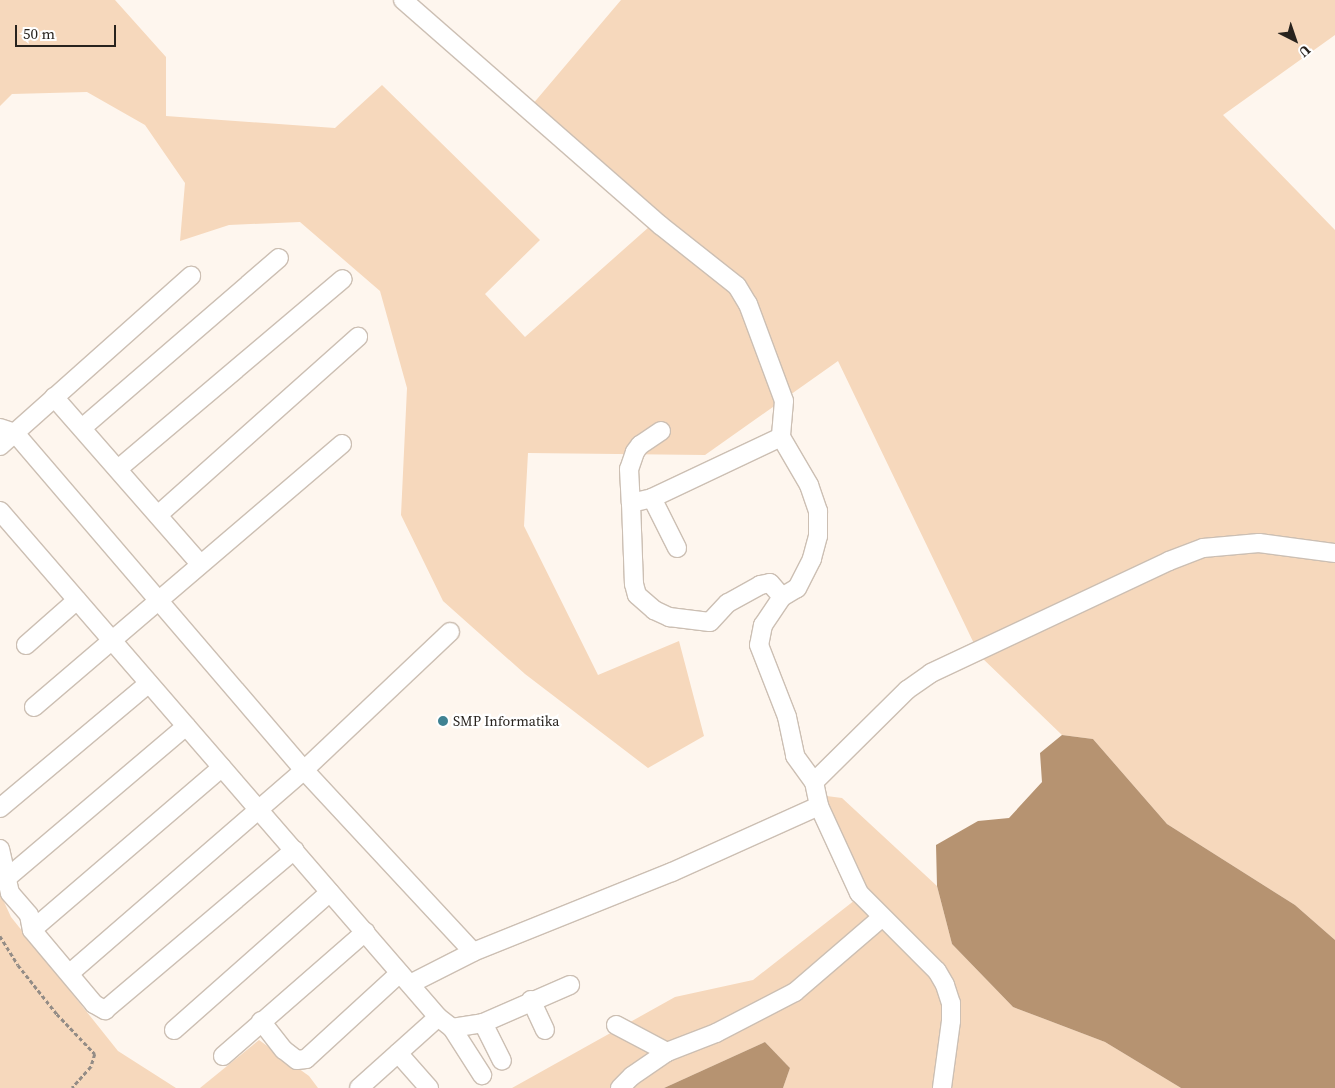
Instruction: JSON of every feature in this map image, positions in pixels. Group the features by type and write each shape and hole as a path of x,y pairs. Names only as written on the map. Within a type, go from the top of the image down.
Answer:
{"street":[{"path":"403,0 660,225 737,286 761,334 784,401 781,437 809,485 818,511 818,536 812,558 797,588 782,597 763,624 759,646 788,717 795,756 814,782 820,806 859,893 881,918 937,971 945,984 952,1021 942,1088"},
{"path":"82,428 279,258"},
{"path":"0,446 7,430 54,397 191,276"},
{"path":"118,469 343,279"},
{"path":"158,515 358,337"},
{"path":"54,397 200,564"},
{"path":"7,430 159,600 304,770 473,952"},
{"path":"661,430 640,444 629,468 634,584 637,595 654,610 669,617 710,622 728,603 760,585 770,583 782,597"},
{"path":"631,503 652,498 781,437"},
{"path":"34,707 342,444"},
{"path":"652,498 677,548"},
{"path":"0,512 445,1022 482,1075"},
{"path":"814,782 906,690 931,673 1169,561 1203,548 1259,543 1335,554"},
{"path":"26,645 77,600"},
{"path":"70,973 257,808 304,770 450,632"},
{"path":"0,808 149,683"},
{"path":"7,878 186,726"},
{"path":"32,930 222,767"},
{"path":"261,1022 284,1050 297,1060 306,1060 405,978 672,872 820,806"},
{"path":"0,849 10,893 29,915 32,930 70,973 94,1004 105,1010 294,850"},
{"path":"174,1030 330,892"},
{"path":"620,1088 632,1076 667,1052 716,1033 795,992 881,918"},
{"path":"223,1056 365,932"},
{"path":"359,1088 398,1053 445,1022 483,1023 570,985"},
{"path":"532,1000 545,1030"},
{"path":"483,1023 502,1061"},
{"path":"616,1025 667,1052"},
{"path":"398,1053 429,1088"}],"path":[{"path":"0,936 18,965 51,1007 95,1054 92,1067 72,1088"}],"shaded area":[{"path":"0,0 115,0 166,57 166,116 335,128 382,85 540,240 485,294 525,337 658,219 532,105 621,0 1335,0 1335,35 1223,115 1335,230 1335,940 1295,905 1167,824 1093,739 1062,735 980,656 838,361 705,455 528,453 524,526 598,675 679,641 704,736 648,768 525,674 443,601 401,515 407,388 380,291 300,222 229,225 180,241 185,183 145,125 87,92 12,94 0,106"},
{"path":"1062,735 1093,739 1167,824 1295,905 1335,940 1335,1088 1181,1088 1105,1042 1013,1007 952,944 937,886 936,845 978,821 1009,818 1042,782 1040,753"},
{"path":"811,794 842,798 937,886 952,944 1013,1007 1105,1042 1181,1088 783,1088 790,1068 765,1042 664,1088 512,1088 675,997 753,980 855,900"},
{"path":"0,893 11,917 118,1051 176,1088 0,1088"},
{"path":"259,1040 309,1076 318,1088 200,1088"},
{"path":"765,1042 790,1068 783,1088 664,1088"}],"place":[{"name":"SMP Informatika","path":"443,721"}]}
